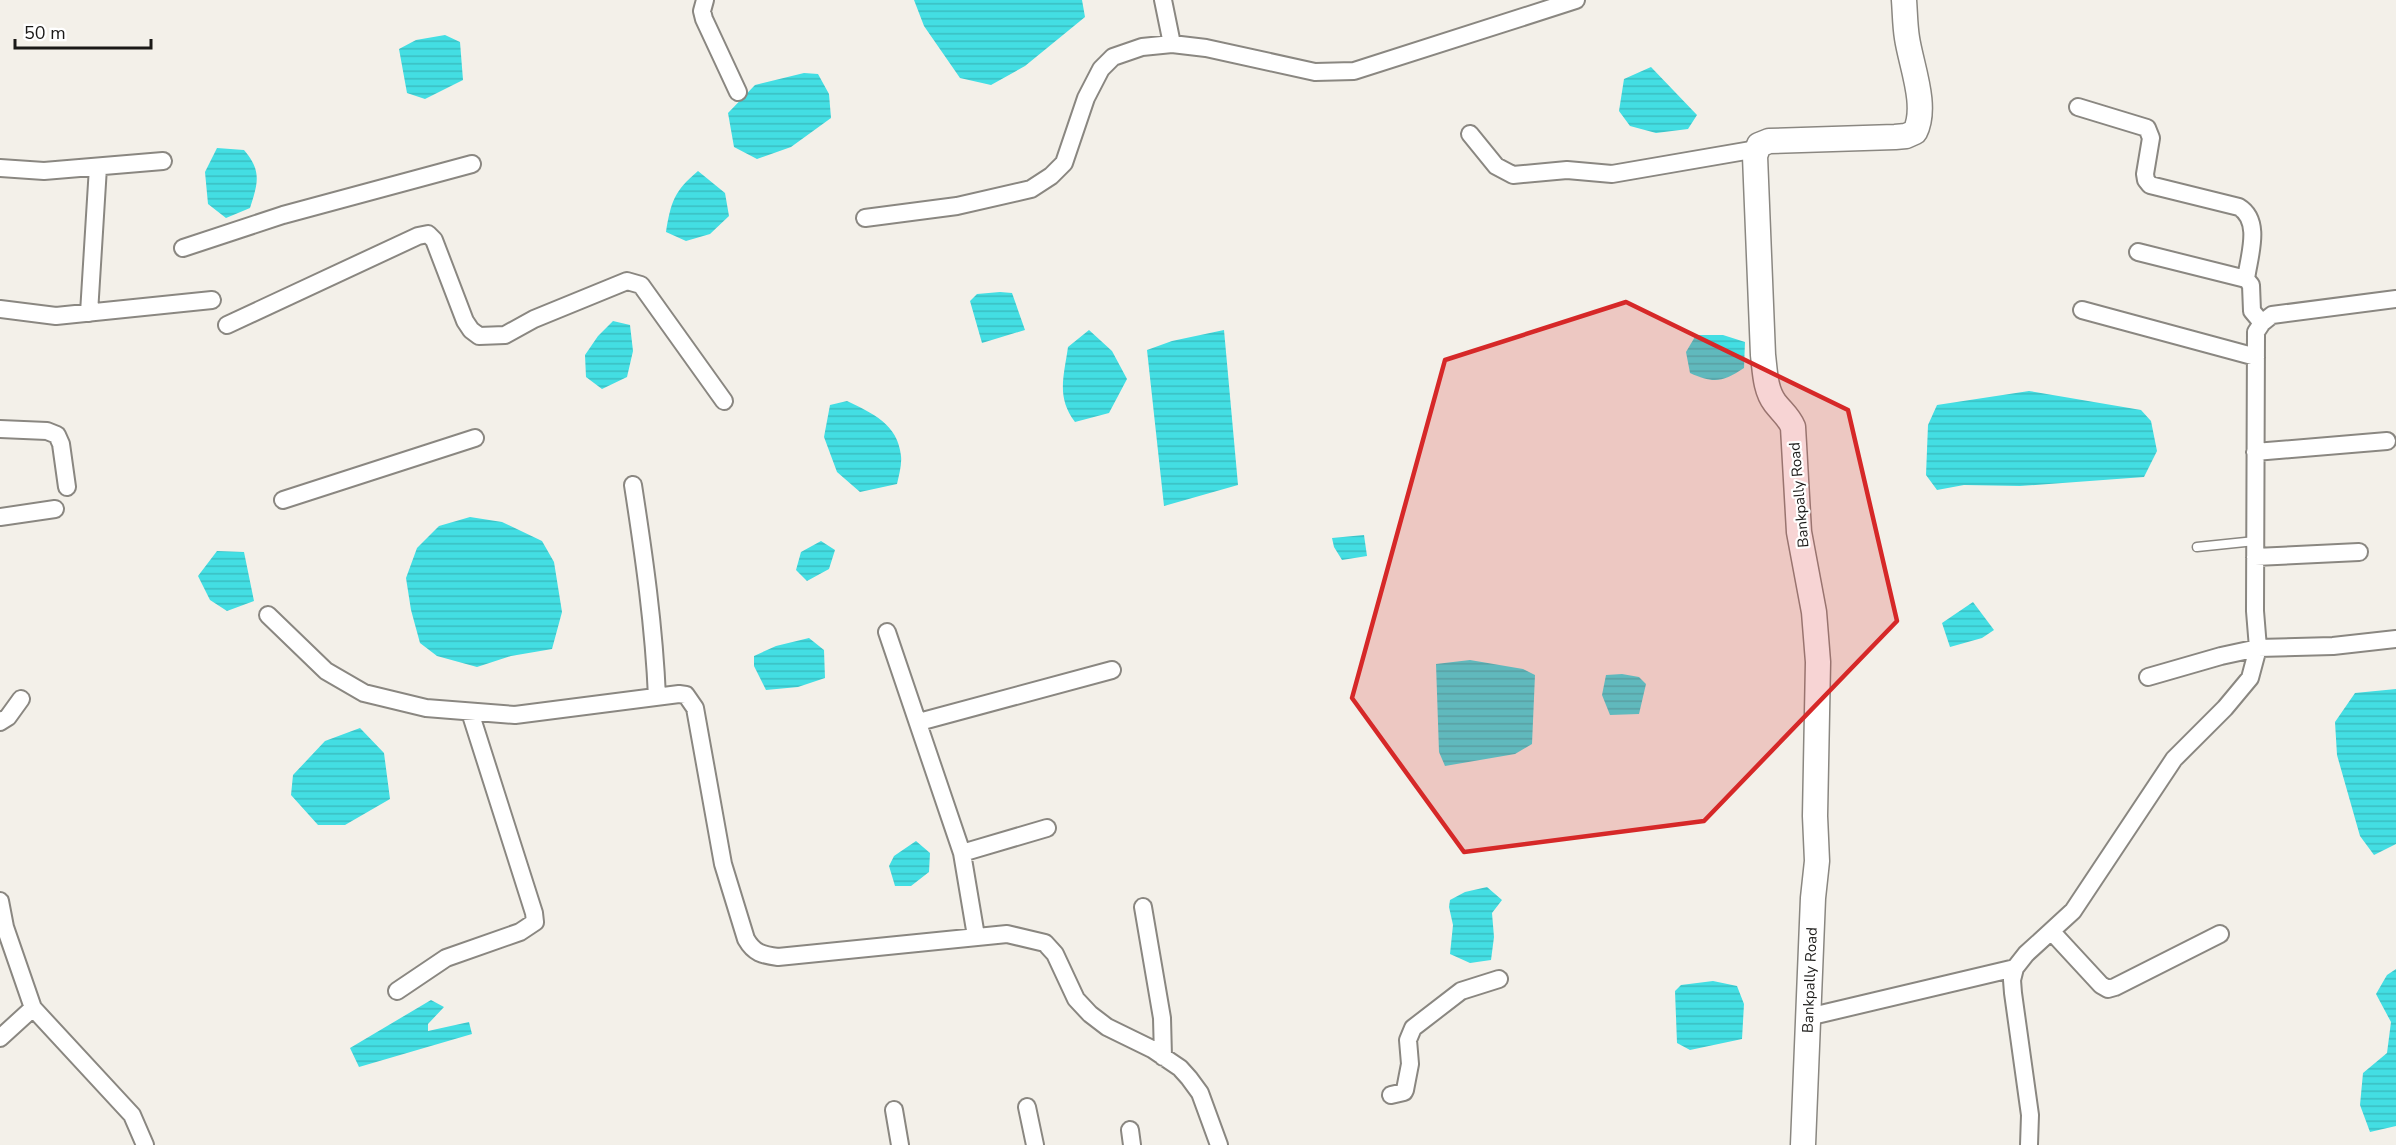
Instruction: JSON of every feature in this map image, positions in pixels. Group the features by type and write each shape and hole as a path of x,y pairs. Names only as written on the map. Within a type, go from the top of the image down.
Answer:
{"street":[{"path":"705,0 702,11 704,19 738,92"},
{"path":"1163,0 1172,44"},
{"path":"865,218 957,206 1031,189 1051,176 1064,163 1086,98 1101,69 1113,57 1142,47 1172,44 1206,48 1315,72 1354,71 1576,0"},
{"path":"1470,134 1496,166 1513,175 1567,170 1612,174 1757,149 1769,141 1906,136 1915,132 1919,101 1907,38 1904,0"},
{"path":"2078,107 2147,128 2151,138 2145,174 2150,185 2239,207 2246,213 2253,229 2246,279"},
{"name":"Bankpally Road","path":"1757,149 1763,355 1771,396 1789,418 1793,427 1799,532 1817,636 1815,816 1817,861 1813,898 1803,1145"},
{"path":"0,168 44,171 163,161"},
{"path":"183,248 284,215 472,164"},
{"path":"89,313 98,167"},
{"path":"227,325 418,236 428,234 434,240 465,321 479,336 505,334 534,319 627,281 634,282 641,285 724,401"},
{"path":"2138,252 2246,279 2252,285 2252,310 2262,323"},
{"path":"2029,1145 2030,1115 2013,993 2012,980 2015,968 2026,954 2073,911 2174,759 2225,708 2250,678 2258,648 2255,611 2256,332 2272,315 2396,299"},
{"path":"0,309 56,316 212,300"},
{"path":"2082,310 2256,357"},
{"path":"0,429 47,431 57,435 61,444 67,487"},
{"path":"283,500 475,438"},
{"path":"2255,452 2388,441"},
{"path":"633,485 654,633 657,697"},
{"path":"0,517 55,509"},
{"path":"2255,549 2359,552"},
{"path":"268,615 326,671 364,693 426,708 515,715 686,695 695,708 723,864 750,948 760,955 778,957 1007,934 1045,943 1055,954 1076,999 1090,1014 1107,1027 1180,1068 1200,1094 1219,1145"},
{"path":"888,632 962,853 975,936"},
{"path":"2148,676 2258,648 2334,646 2396,639"},
{"path":"919,722 1112,669"},
{"path":"0,722 8,717 21,699"},
{"path":"397,991 446,958 520,932 535,922 470,712"},
{"path":"962,853 1047,828"},
{"path":"0,901 5,927 33,1008 132,1115 145,1145"},
{"path":"1143,907 1163,1025 1163,1057"},
{"path":"2052,932 2101,985 2108,989 2220,934"},
{"path":"1808,1017 2015,968"},
{"path":"1391,1095 1406,1090 1410,1064 1408,1040 1413,1028 1461,991 1499,979"},
{"path":"0,1038 33,1008"},
{"path":"1027,1107 1035,1145"},
{"path":"894,1110 900,1145"}],"lane":[{"path":"2197,547 2255,549"}],"highlighted area":[{"path":"1626,302 1848,410 1897,621 1704,821 1464,852 1352,698 1445,360"}],"water":[{"path":"914,0 1082,0 1085,17 1025,66 991,85 960,78 924,26"},
{"path":"445,35 460,42 463,80 425,99 407,93 399,49 416,40"},
{"path":"1651,67 1697,115 1688,129 1656,133 1630,126 1619,111 1624,79"},
{"path":"804,73 818,74 829,94 831,118 791,147 757,159 734,147 728,113 755,85"},
{"path":"217,148 244,150 254,164 257,178 250,208 226,218 208,204 205,172"},
{"path":"698,171 725,193 729,216 710,234 686,241 666,232 675,198"},
{"path":"1012,293 1025,330 982,343 970,301 977,294"},
{"path":"613,321 630,325 633,351 627,377 602,389 586,377 585,355 598,336"},
{"path":"1089,330 1112,351 1127,379 1109,413 1075,422 1065,404 1063,395 1068,347"},
{"path":"1224,330 1238,485 1164,506 1147,350 1172,341"},
{"path":"1696,335 1723,335 1745,342 1744,368 1718,380 1706,379 1690,373 1686,352"},
{"path":"2029,391 2141,410 2151,421 2157,451 2144,477 2020,486 1964,485 1937,490 1926,475 1928,425 1937,405"},
{"path":"847,401 874,415 895,436 901,459 897,484 860,492 837,472 824,437 830,405"},
{"path":"470,517 502,522 542,541 554,562 562,612 552,649 511,656 477,667 437,656 420,643 411,610 406,578 417,548 439,526"},
{"path":"1364,535 1367,556 1342,560 1334,547 1332,538"},
{"path":"821,541 835,550 829,569 807,581 796,570 801,552"},
{"path":"217,551 244,552 254,601 227,611 210,600 198,576"},
{"path":"1973,602 1994,630 1982,638 1950,647 1942,623"},
{"path":"809,638 824,650 825,678 798,687 766,690 754,666 754,656 776,646"},
{"path":"1470,660 1523,669 1535,675 1532,744 1515,754 1445,766 1439,752 1436,664"},
{"path":"1622,674 1639,677 1646,684 1639,714 1610,715 1602,695 1606,675"},
{"path":"2396,689 2396,844 2374,855 2360,836 2337,755 2335,722 2355,693"},
{"path":"360,728 384,753 390,799 345,825 318,825 291,795 293,775 325,741"},
{"path":"916,841 930,853 929,872 911,886 895,886 889,866 894,856"},
{"path":"1487,887 1502,900 1492,913 1494,937 1491,960 1470,963 1450,954 1453,925 1449,907 1450,900 1465,892"},
{"path":"2396,969 2396,1126 2370,1132 2360,1105 2363,1073 2387,1053 2391,1022 2376,994 2387,975"},
{"path":"1713,981 1737,986 1744,1004 1742,1039 1690,1050 1677,1043 1675,991 1681,985"},
{"path":"431,1000 444,1007 428,1024 428,1031 469,1022 472,1034 359,1067 350,1048"}]}
